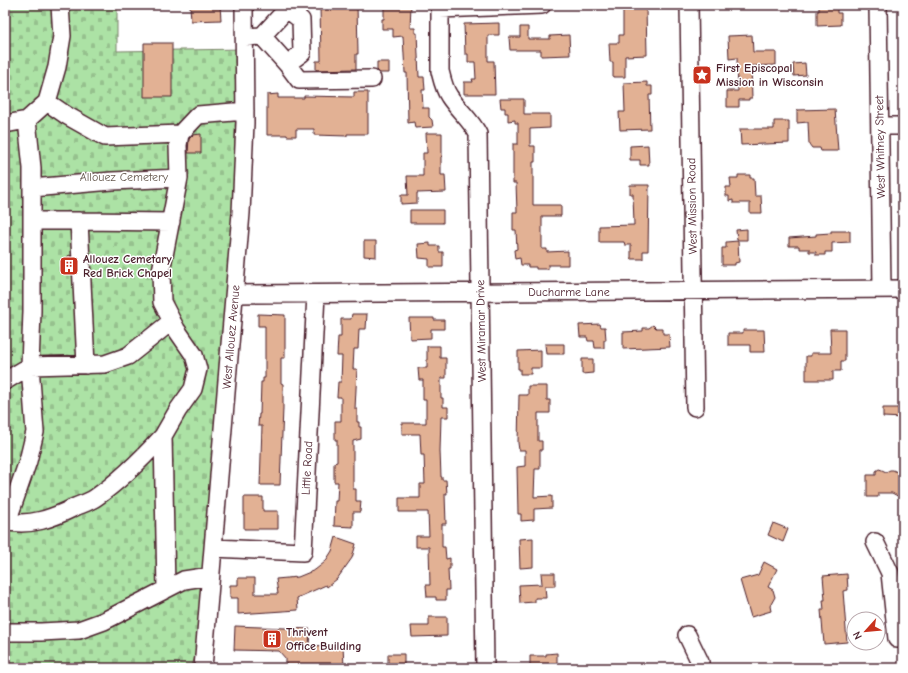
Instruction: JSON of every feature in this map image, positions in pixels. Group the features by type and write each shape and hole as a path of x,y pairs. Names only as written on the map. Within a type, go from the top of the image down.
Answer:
{"street":[{"path":"5,124 27,120 47,102 57,67 62,36 60,5"},
{"name":"West Allouez Avenue","path":"203,668 241,213 245,111 244,5"},
{"path":"440,7 542,5"},
{"name":"West Mission Road","path":"689,5 695,406"},
{"name":"West Whitney Street","path":"878,5 882,289"},
{"path":"245,37 262,36 288,7 301,20 302,53 287,64"},
{"name":"West Miramar Drive","path":"440,7 440,71 443,82 449,96 474,126 478,134 485,668"},
{"path":"262,36 299,80 372,78"},
{"path":"47,102 66,115 106,137 180,134"},
{"path":"27,120 32,168 32,311 30,366 35,432 28,461 6,522 24,523 41,521 58,515 94,498 137,464 163,436 178,410 193,390 198,369 194,355 176,329 162,302 161,271 179,178 178,145 180,134 198,115 245,111"},
{"path":"880,126 903,126"},
{"path":"32,188 112,181 179,178"},
{"path":"32,221 79,220 171,222"},
{"path":"79,220 86,365"},
{"name":"Ducharme Lane","path":"235,294 903,289"},
{"name":"Little Road","path":"213,548 303,552 316,294"},
{"path":"5,381 30,366 105,364 128,356 172,321"},
{"path":"163,436 166,589"},
{"path":"875,542 890,573 897,639 903,639"},
{"path":"5,632 79,630 104,621 184,580 210,576"},
{"path":"687,635 700,662 700,668"}],"green space":[{"name":"Allouez Cemetery","path":"5,5 117,5 117,51 245,49 206,625 191,668 5,668"}],"building":[{"path":"220,5 221,20 191,21 190,6"},
{"path":"320,5 357,5 358,54 356,54 356,69 316,70 316,61 321,61"},
{"path":"384,5 411,5 410,28 415,28 415,33 417,33 419,77 424,77 425,90 422,90 423,108 429,108 429,117 432,120 433,127 415,128 414,122 408,123 407,73 405,73 403,36 393,37 393,29 382,29"},
{"path":"623,5 637,5 637,8 646,8 647,55 625,56 625,77 613,77 613,62 610,62 609,43 619,43 619,35 623,35"},
{"path":"819,5 837,5 837,13 841,13 841,25 817,26 817,11 819,11"},
{"path":"499,23 499,35 488,35 488,61 494,61 495,94 464,94 464,82 473,82 472,79 476,79 475,62 468,62 468,54 465,54 464,24"},
{"path":"520,27 528,27 528,39 550,39 550,36 569,35 570,55 541,56 541,50 510,50 509,37 520,37"},
{"path":"752,35 753,52 776,52 776,65 751,66 752,98 749,98 749,100 739,100 739,107 727,107 727,91 738,91 737,58 729,59 728,36"},
{"path":"144,43 172,43 172,97 144,97"},
{"path":"377,62 389,62 389,73 380,73 377,70"},
{"path":"805,63 806,75 794,76 793,64"},
{"path":"647,82 647,86 652,86 652,95 649,95 650,129 620,130 619,112 625,112 624,83"},
{"path":"354,92 368,92 368,134 347,134 347,136 314,135 314,129 296,129 296,136 267,135 267,95 278,94 278,98 304,98 304,96 354,97"},
{"path":"500,99 524,99 524,114 550,114 550,128 530,129 530,146 535,146 535,162 533,162 533,205 561,205 561,216 542,216 542,249 547,249 547,252 568,251 568,265 548,265 548,269 536,269 536,267 521,265 520,258 515,259 514,250 517,249 516,230 513,230 513,212 517,212 516,183 513,183 513,144 518,144 518,123 515,123 515,120 508,121 508,113 505,113 505,108 501,108"},
{"path":"835,109 838,151 821,151 820,148 812,148 809,144 808,122 797,123 797,110"},
{"path":"774,121 789,121 789,143 741,145 740,129 774,129"},
{"path":"426,133 442,133 441,175 445,175 446,192 417,193 417,203 401,204 401,195 408,195 407,176 423,176 423,153 427,153"},
{"path":"201,134 201,153 188,153 189,139 193,135"},
{"path":"648,145 649,165 640,165 640,160 630,160 630,146"},
{"path":"738,175 750,175 750,178 754,178 755,196 761,196 762,213 750,213 750,203 733,203 733,200 729,201 729,196 726,196 726,187 731,187 730,178 738,178"},
{"path":"630,185 649,185 648,251 643,251 643,259 631,259 631,245 625,245 624,242 599,242 599,226 634,225 633,194 630,194"},
{"path":"410,210 443,210 443,223 410,223"},
{"path":"747,229 747,240 737,240 736,230"},
{"path":"831,231 850,231 850,242 832,243 832,252 825,252 825,255 816,255 816,252 809,252 809,249 799,249 799,246 789,246 789,238 816,236 816,234 831,233"},
{"path":"364,241 376,241 376,257 364,256"},
{"path":"738,241 739,262 735,263 735,265 722,265 722,248 726,248 726,242"},
{"path":"430,243 430,246 439,246 439,252 443,252 443,267 429,267 429,259 419,258 418,244"},
{"name":"Allouez Cemetary Red Brick Chapel","path":"69,255 71,256 71,272 64,272 65,260"},
{"path":"258,314 285,315 285,358 281,358 283,408 280,485 260,485 262,426 258,426 261,382 263,382 263,378 265,378 265,326 258,326"},
{"path":"352,314 367,314 366,329 359,329 358,349 354,349 353,369 357,369 355,409 357,409 357,422 359,422 359,427 361,427 361,439 353,441 353,489 356,489 356,501 361,501 360,512 353,512 353,527 334,526 335,501 337,501 338,482 334,482 334,463 337,462 335,421 341,421 341,397 337,397 338,382 341,382 342,356 337,356 338,337 341,337 341,319 351,319"},
{"path":"409,318 434,318 434,320 444,320 444,329 431,329 431,338 410,339"},
{"path":"600,324 601,327 605,327 606,340 604,340 604,348 595,348 594,341 588,341 587,337 580,337 579,325"},
{"path":"653,325 656,328 663,328 663,334 669,334 670,347 623,349 623,332 643,331 643,328 649,328"},
{"path":"830,329 845,329 845,361 841,361 841,371 833,371 833,380 806,380 806,356 811,356 811,353 831,353"},
{"path":"743,330 764,330 765,352 750,352 750,345 728,345 728,333 743,333"},
{"path":"545,344 564,344 564,354 546,354"},
{"path":"427,346 440,346 440,358 446,358 446,378 441,378 441,398 443,398 443,407 448,407 448,417 441,417 440,451 441,477 442,480 446,480 447,494 445,494 446,524 442,524 442,547 445,547 446,559 450,558 450,569 448,569 449,590 446,590 446,600 436,600 436,597 427,597 426,585 430,585 429,547 416,547 416,536 429,536 428,512 399,512 399,498 420,498 420,484 425,484 424,455 421,455 420,434 402,434 402,423 426,423 426,400 423,400 423,380 419,380 418,368 427,368"},
{"path":"541,350 541,368 531,368 531,374 520,374 520,369 518,369 518,351"},
{"path":"582,359 593,359 593,373 582,374"},
{"path":"528,386 547,386 547,400 550,400 550,413 538,413 538,441 542,441 542,450 540,450 540,469 535,469 534,497 552,496 552,508 534,509 534,520 521,521 521,514 518,514 517,467 525,466 525,450 519,450 518,443 519,395 528,395"},
{"path":"883,408 903,408 903,418 883,417"},
{"path":"879,469 886,472 893,470 903,475 903,499 892,493 878,493 878,497 867,497 867,475 876,475 876,471"},
{"path":"244,497 263,497 263,511 278,511 278,529 244,529"},
{"path":"773,523 788,529 783,542 768,535"},
{"path":"336,537 356,544 352,558 337,579 327,587 326,585 297,598 298,610 238,614 238,598 230,598 230,585 238,585 238,578 255,578 255,594 278,594 276,579 298,577 315,570 325,562 332,551"},
{"path":"533,538 533,567 520,568 519,539"},
{"path":"764,562 777,569 768,587 773,590 775,597 770,606 771,611 751,617 740,580 758,575"},
{"path":"541,573 555,573 555,586 545,586 546,598 535,598 535,602 520,603 519,585 542,584"},
{"path":"847,574 848,590 843,591 846,642 824,644 821,610 824,610 823,600 825,600 823,576"},
{"path":"429,617 447,617 447,636 412,637 411,626 429,626"},
{"name":"Thrivent Office Building","path":"235,626 310,629 309,646 343,645 344,668 286,668 286,659 279,651 234,650"},
{"path":"557,653 557,668 530,668 530,656 546,656 546,654"},
{"path":"388,654 404,654 404,668 388,667"}],"place":[{"name":"First Episcopal Mission in Wisconsin","path":"702,75"},
{"name":"Allouez Cemetary Red Brick Chapel","path":"69,266"},
{"name":"Thrivent Office Building","path":"272,639"}]}
